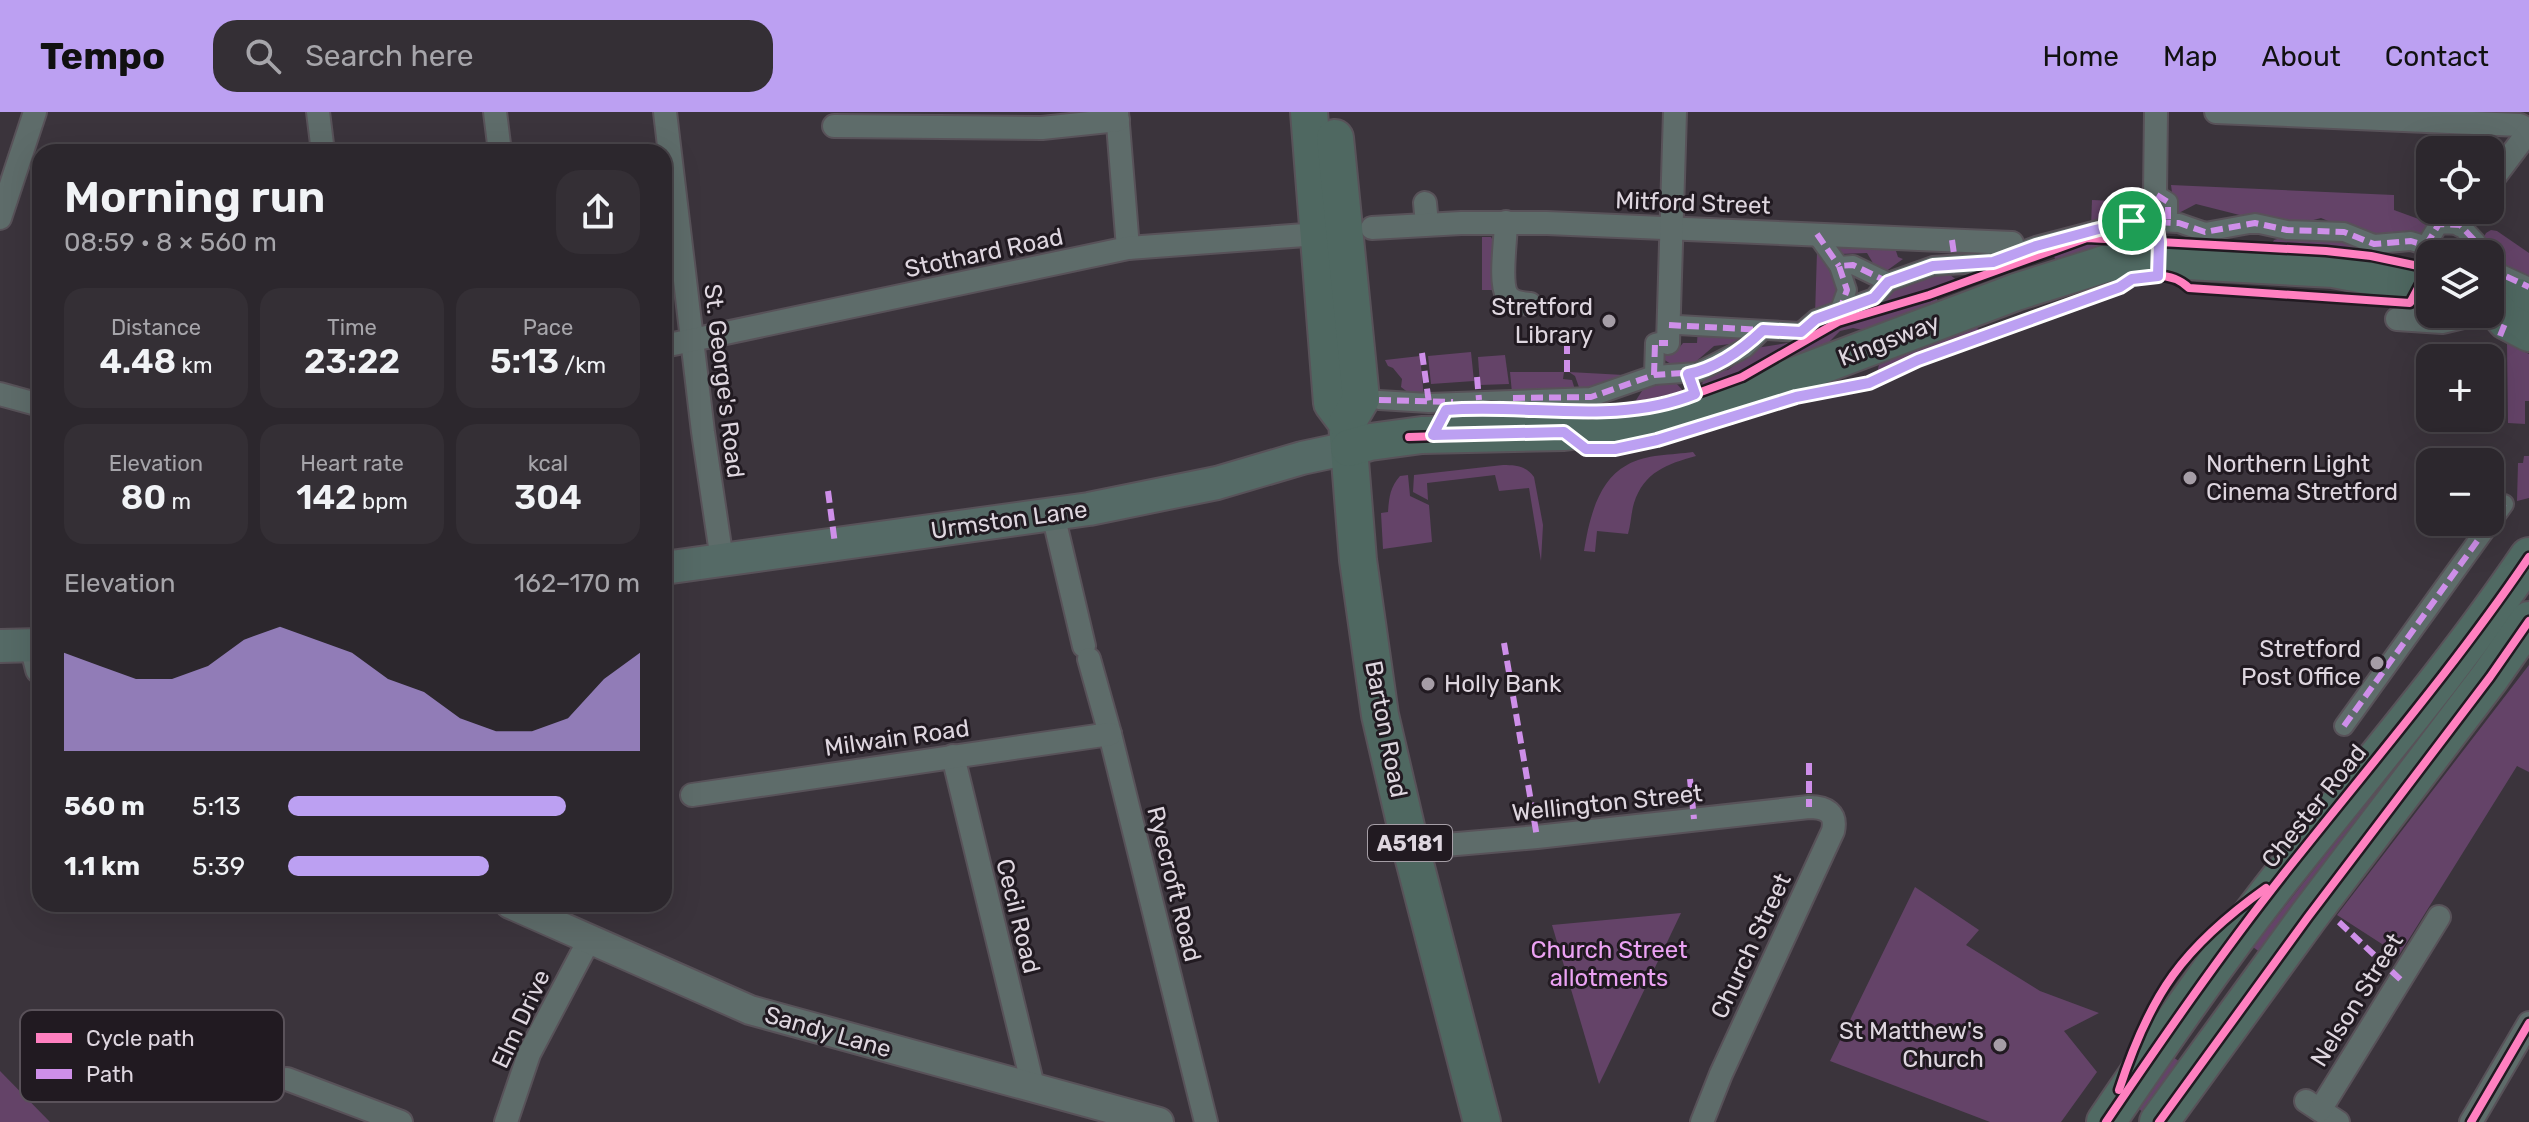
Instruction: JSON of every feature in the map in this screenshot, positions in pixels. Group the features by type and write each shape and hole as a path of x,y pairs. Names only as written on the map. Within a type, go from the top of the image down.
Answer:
{"highway":[{"name":"Chester Road","path":"2106,1122 2200,984 2517,580 2529,557"},
{"path":"2159,1122 2529,621"}],"main road":[{"name":"Barton Road","path":"1309,112 1345,231"},
{"name":"Barton Road","path":"1332,112 1345,231 1332,403 1348,436 1358,560 1373,677 1411,848 1482,1122"},
{"name":"Kingsway","path":"1348,436 1370,442 1422,435 1564,432 1667,420 1725,402 2016,292 2108,263 2168,260 2333,269 2416,284"},
{"name":"Urmston Lane","path":"672,567 1056,515 1217,483 1302,458 1348,436"},
{"path":"0,646 32,652"}],"street":[{"path":"0,218 35,112"},
{"path":"318,112 322,144"},
{"path":"495,112 499,144"},
{"name":"St. George's Road","path":"665,112 669,144"},
{"path":"1668,337 1675,112"},
{"path":"2155,194 2156,112"},
{"path":"2216,112 2520,125 2529,130 2504,164"},
{"path":"834,126 1042,128 1118,116 1128,248"},
{"name":"St. George's Road","path":"672,169 722,560"},
{"path":"2155,194 2168,202 2156,225 2142,203 2155,194"},
{"name":"Mitford Street","path":"1345,231 1426,214 1506,222 1671,228 2012,253"},
{"path":"1506,222 1503,285 1508,296 1517,303 1530,304"},
{"name":"Kingsway","path":"1763,330 1801,332 1816,319 1874,298 1888,282 1933,266 1956,269 1993,262 2012,253 2095,230 2156,225 2205,232 2255,223 2287,230 2344,232 2374,244 2416,242"},
{"name":"Stothard Road","path":"672,345 1128,248 1345,231"},
{"path":"1819,238 1839,266 1847,290 1839,312"},
{"path":"1839,266 1853,265 1888,282"},
{"path":"2504,275 2529,287"},
{"path":"2397,319 2416,320"},
{"path":"1654,375 1655,343 1668,337 1763,330"},
{"path":"1388,403 1591,397 1654,375 1693,373 1745,348 1763,330"},
{"path":"1693,373 1695,394"},
{"path":"0,394 32,403"},
{"name":"Ryecroft Road","path":"1056,515 1056,527 1086,653 1110,734 1206,1122"},
{"path":"2344,726 2481,536"},
{"name":"Milwain Road","path":"692,795 1110,734"},
{"name":"Cecil Road","path":"953,756 1031,1088"},
{"name":"Wellington Street","path":"1411,848 1809,807"},
{"name":"Church Street","path":"1702,1122 1833,831 1830,812 1809,807"},
{"name":"Sandy Lane","path":"528,912 750,1010 1159,1122"},
{"name":"Nelson Street","path":"2321,1111 2439,917"},
{"name":"Elm Drive","path":"506,1122 529,1054 589,940"},
{"path":"2471,1122 2529,1023"},
{"path":"287,1079 401,1122"}],"green space":[{"path":"2171,185 2394,195 2394,210 2416,218 2416,224 2435,225 2424,238 2409,232 2388,239 2371,239 2321,218 2287,227 2196,204 2175,215"},
{"path":"2092,200 2138,202 2137,211 2091,227"},
{"path":"2497,231 2529,253 2529,278 2504,267 2504,240 2482,240 2486,233"},
{"path":"2287,236 2310,241 2344,239 2359,251 2271,245 2274,240"},
{"path":"1482,237 1491,237 1498,249 1498,290 1482,290"},
{"path":"1829,239 1892,248 1903,259 1885,272 1876,268 1867,253 1840,254"},
{"path":"2087,242 2151,245 2055,259 2053,252"},
{"path":"1817,251 1830,262 1842,288 1837,298 1815,315"},
{"path":"1938,272 1949,274 1959,282 1879,307 1891,291"},
{"path":"1936,296 1938,302 1868,331 1853,328 1840,331 1825,346 1748,377 1842,325"},
{"path":"1977,327 1980,334 1900,363 1876,376 1880,361 1922,339"},
{"path":"1698,328 1746,330 1746,342 1714,346 1693,364 1671,364 1663,359 1662,348 1679,348 1683,343 1697,343"},
{"path":"2507,343 2529,354 2529,401 2525,401 2525,424 2508,423"},
{"path":"1790,345 1742,373 1702,388 1703,377 1709,372 1728,370 1756,348"},
{"path":"1471,352 1474,381 1431,384 1428,356"},
{"path":"1505,355 1509,384 1480,385 1478,357"},
{"path":"1420,356 1424,398 1414,397 1401,387 1402,379 1385,360"},
{"path":"1510,372 1564,372 1563,379 1572,380 1576,393 1512,393"},
{"path":"1569,372 1624,375 1601,387 1580,390 1575,376"},
{"path":"1647,383 1676,383 1686,394 1633,405"},
{"path":"1693,452 1696,456 1666,466 1644,484 1634,503 1628,534 1597,531 1595,552 1584,551 1596,503 1608,481 1617,472 1642,459"},
{"path":"2524,456 2529,456 2529,498 2517,501 2518,463 2523,463"},
{"path":"1503,465 1528,470 1534,477 1543,525 1541,561 1529,488 1499,491 1495,475 1427,483 1428,500 1413,492 1414,475"},
{"path":"1408,475 1410,496 1429,505 1432,542 1383,549 1381,513 1388,512 1397,480 1400,476"},
{"path":"2529,665 2529,772 2517,766 2399,955 2337,915"},
{"path":"2384,780 2387,785 2261,953 2253,947"},
{"path":"1915,887 1979,930 1966,945 2040,991 2099,1013 2064,1031 2097,1072 2061,1122 1990,1122 1830,1061"},
{"name":"Church Street allotments","path":"1681,913 1606,1070 1599,1084 1552,925"},
{"path":"2173,1057 2180,1062 2143,1112 2136,1107"},
{"path":"0,1071 20,1091 20,1102 30,1102 50,1122 0,1122"}],"marked path":[{"path":"2142,221 2142,203 2155,194 2168,202 2168,222"},
{"path":"2088,232 2132,221 2179,223 2205,232 2255,223 2287,230 2344,232 2374,244 2416,243"},
{"path":"2429,240 2439,224 2460,225 2474,240"},
{"path":"1817,234 1839,266"},
{"path":"1952,240 1955,261 1950,267 1955,272"},
{"path":"1669,325 1801,332 1816,319 1874,298 1888,282 1933,266 1997,261"},
{"path":"1839,312 1847,290 1839,266 1853,265 1888,282"},
{"path":"2504,275 2529,287"},
{"path":"2500,336 2506,321"},
{"path":"1513,398 1591,397 1654,375 1698,372 1745,348 1763,330"},
{"path":"1654,375 1655,343 1668,343"},
{"path":"1567,346 1567,372"},
{"path":"1422,353 1429,403"},
{"path":"1477,377 1479,400"},
{"path":"1379,400 1453,402"},
{"path":"828,491 835,544"},
{"path":"2344,726 2481,536"},
{"path":"1504,643 1537,837"},
{"path":"1809,763 1809,807"},
{"path":"1690,779 1694,819"},
{"path":"2339,922 2401,980"}],"cycle path":[{"path":"1433,435 1446,410 1491,407 1592,413 1637,408 1687,397 1742,377 1838,322 1929,295 2087,238 2326,251 2416,265"},
{"path":"1409,437 1564,432 1586,449 1615,449 1657,440 1796,397 1869,383 1918,360 2146,277 2173,278 2189,288 2410,303 2416,292"},
{"path":"2106,1122 2237,936 2440,679 2529,557"},
{"path":"2159,1122 2529,621"},
{"path":"2119,1090 2143,1026 2173,975 2212,931 2266,888"},
{"path":"2471,1122 2529,1023"}],"place":[{"name":"Stretford Library","path":"1609,321"},
{"name":"Northern Light Cinema Stretford","path":"2190,478"},
{"name":"Stretford Post Office","path":"2377,663"},
{"name":"Holly Bank","path":"1428,684"},
{"name":"St Matthew's Church","path":"2000,1045"}],"route":[{"path":"2156,220 2158,276 2132,279 2120,287 1895,369 1869,383 1796,397 1707,426 1615,449 1586,449 1564,432 1433,435 1446,410 1491,407 1592,413 1637,408 1687,397 1695,394 1688,374 1745,348 1763,330 1801,332 1816,319 1866,303 1888,282 1933,266 1993,262 2036,246 2132,221 2156,220"}]}
